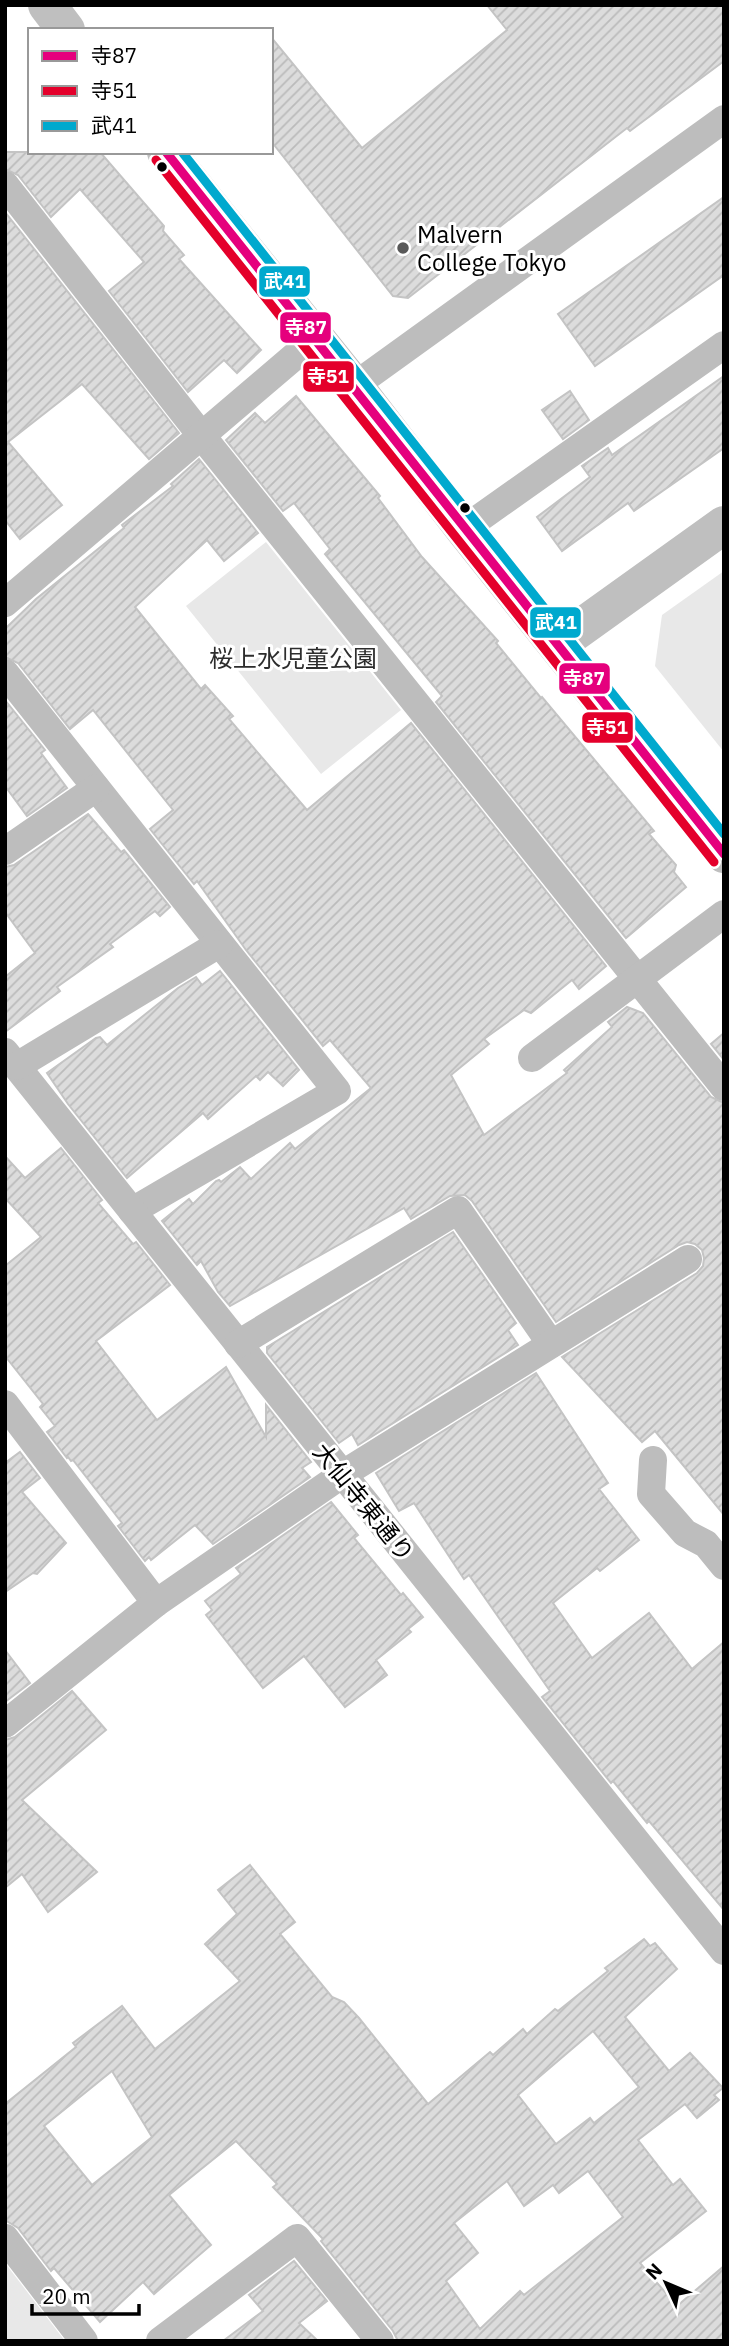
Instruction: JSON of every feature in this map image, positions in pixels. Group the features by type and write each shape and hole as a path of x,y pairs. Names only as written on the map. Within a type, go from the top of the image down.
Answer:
{"main road":[{"path":"47,5 64,28"},
{"path":"168,154 724,854"},
{"path":"558,644 724,525"}],"street":[{"path":"354,386 724,119"},
{"path":"5,185 201,435 724,1087"},
{"path":"5,603 316,338"},
{"path":"464,529 724,345"},
{"path":"5,673 337,1091 132,1211"},
{"path":"5,851 96,788"},
{"path":"532,1058 724,914"},
{"path":"11,1059 219,944"},
{"name":"大仙寺東通り","path":"11,1059 724,1951"},
{"path":"238,1344 458,1210 551,1344"},
{"path":"5,1724 156,1603 342,1474 688,1259"},
{"path":"5,1404 156,1603"},
{"path":"653,1460 651,1494 685,1533 706,1544 724,1566"},
{"path":"5,2238 84,2341"},
{"path":"160,2341 296,2238 380,2341"}],"green space":[{"name":"桜上水児童公園","path":"266,542 401,710 321,774 186,606"},
{"path":"724,571 724,752 655,666 662,615"},
{"path":"5,2263 65,2341 5,2341"}],"building":[{"path":"487,5 724,5 724,61 630,131 627,128 408,298 393,296 273,144 273,39 362,148 507,30"},
{"path":"5,152 102,154 164,226 163,231 184,255 179,259 261,350 237,373 224,360 188,392 109,291 144,262 80,189 51,217 18,175 5,169"},
{"path":"724,197 724,275 595,366 558,314"},
{"path":"5,212 179,433 149,459 82,384 8,442 62,505 20,539 5,520"},
{"path":"724,376 724,448 634,511 628,503 562,551 537,517 590,477 582,466 608,448 612,455"},
{"path":"570,391 589,420 563,439 542,410"},
{"path":"296,396 380,496 378,498 422,557 498,641 496,643 541,698 654,831 649,834 676,865 674,872 686,887 626,938 436,702 442,696 325,554 330,549 294,503 283,511 226,440 255,413 265,423"},
{"path":"199,459 258,533 224,561 207,540 135,607 201,689 205,685 233,716 229,719 307,810 411,723 606,966 579,989 572,980 531,1013 524,1010 484,1039 489,1044 451,1075 484,1135 567,1073 564,1070 612,1027 608,1022 627,1007 643,1013 711,1097 724,1103 724,1515 655,1431 642,1442 562,1357 697,1273 703,1266 704,1258 702,1250 695,1244 687,1242 679,1245 556,1322 472,1201 465,1195 450,1196 411,1219 404,1208 230,1306 218,1292 201,1261 197,1265 162,1221 189,1199 193,1204 216,1181 221,1182 240,1167 251,1179 290,1143 295,1149 371,1088 330,1040 323,1046 246,950 197,881 194,884 150,829 173,810 93,710 70,729 18,663 5,657 5,629 36,599 124,528 122,525 173,486 171,484"},
{"path":"5,700 45,750 41,753 67,788 27,816 5,786"},
{"path":"88,814 121,852 124,850 170,907 160,916 155,911 110,944 113,947 57,987 60,991 5,1032 5,977 35,953 5,912 5,867 14,865"},
{"path":"220,971 299,1070 283,1086 268,1072 260,1080 256,1076 208,1119 203,1113 127,1178 47,1073 96,1038 100,1037 107,1045 178,988 196,977 202,985"},
{"path":"724,1033 724,1060 711,1044"},
{"path":"61,1148 102,1200 98,1203 133,1244 136,1242 170,1285 96,1341 157,1420 226,1367 266,1437 266,1405 311,1462 302,1468 310,1477 213,1544 195,1525 151,1560 149,1557 145,1561 118,1526 122,1523 73,1460 67,1458 47,1432 55,1426 40,1407 43,1404 5,1356 5,1266 41,1237 5,1198 5,1156 25,1178"},
{"path":"453,1232 516,1323 508,1330 518,1345 358,1445 352,1434 339,1443 267,1353 267,1347"},
{"path":"536,1373 608,1483 599,1489 639,1540 600,1571 597,1568 553,1603 592,1658 649,1613 692,1669 724,1642 724,1910 649,1821 647,1823 613,1781 611,1783 542,1697 550,1691 469,1575 464,1579 414,1503 399,1511 376,1473"},
{"path":"20,1452 40,1478 22,1492 66,1543 37,1574 33,1573 5,1592 5,1463"},
{"path":"331,1502 358,1535 354,1538 423,1617 408,1629 411,1632 376,1660 387,1675 345,1707 304,1656 263,1688 206,1615 212,1610 205,1601 241,1574 236,1568"},
{"path":"5,1650 30,1683 5,1702"},
{"path":"72,1691 106,1730 22,1800 97,1872 48,1912 22,1874 5,1888 5,1740 15,1737"},
{"path":"250,1865 295,1922 280,1934 332,1997 344,2002 359,2018 428,2104 490,2052 493,2055 523,2029 527,2034 555,2009 558,2011 608,1971 605,1968 644,1939 650,1946 655,1943 677,1969 625,2017 669,2071 690,2053 723,2088 714,2095 719,2100 697,2118 685,2104 638,2140 673,2185 680,2179 706,2211 640,2263 677,2306 724,2266 724,2341 398,2341 393,2331 321,2241 323,2239 273,2187 277,2184 236,2141 169,2195 211,2245 154,2294 143,2282 100,2322 54,2268 51,2271 18,2228 5,2220 5,2104 76,2047 73,2043 122,2006 155,2049 240,1981 205,1944 237,1914 218,1890","holes":["593,2031 639,2087 594,2123 590,2118 556,2144 518,2095","112,2071 152,2137 92,2185 44,2126","588,2171 623,2217 524,2295 520,2291 480,2329 446,2281 478,2253 454,2223 507,2181 524,2206 553,2185 559,2193"]},
{"path":"294,2261 327,2301 299,2323 318,2341 223,2341 263,2311 249,2295"}],"transit line":[{"name":"寺87","path":"168,154 724,854"},
{"name":"武41","path":"184,154 724,834"},
{"name":"寺51","path":"156,160 714,862"}],"place":[{"name":"Malvern College Tokyo","path":"403,248"}]}
